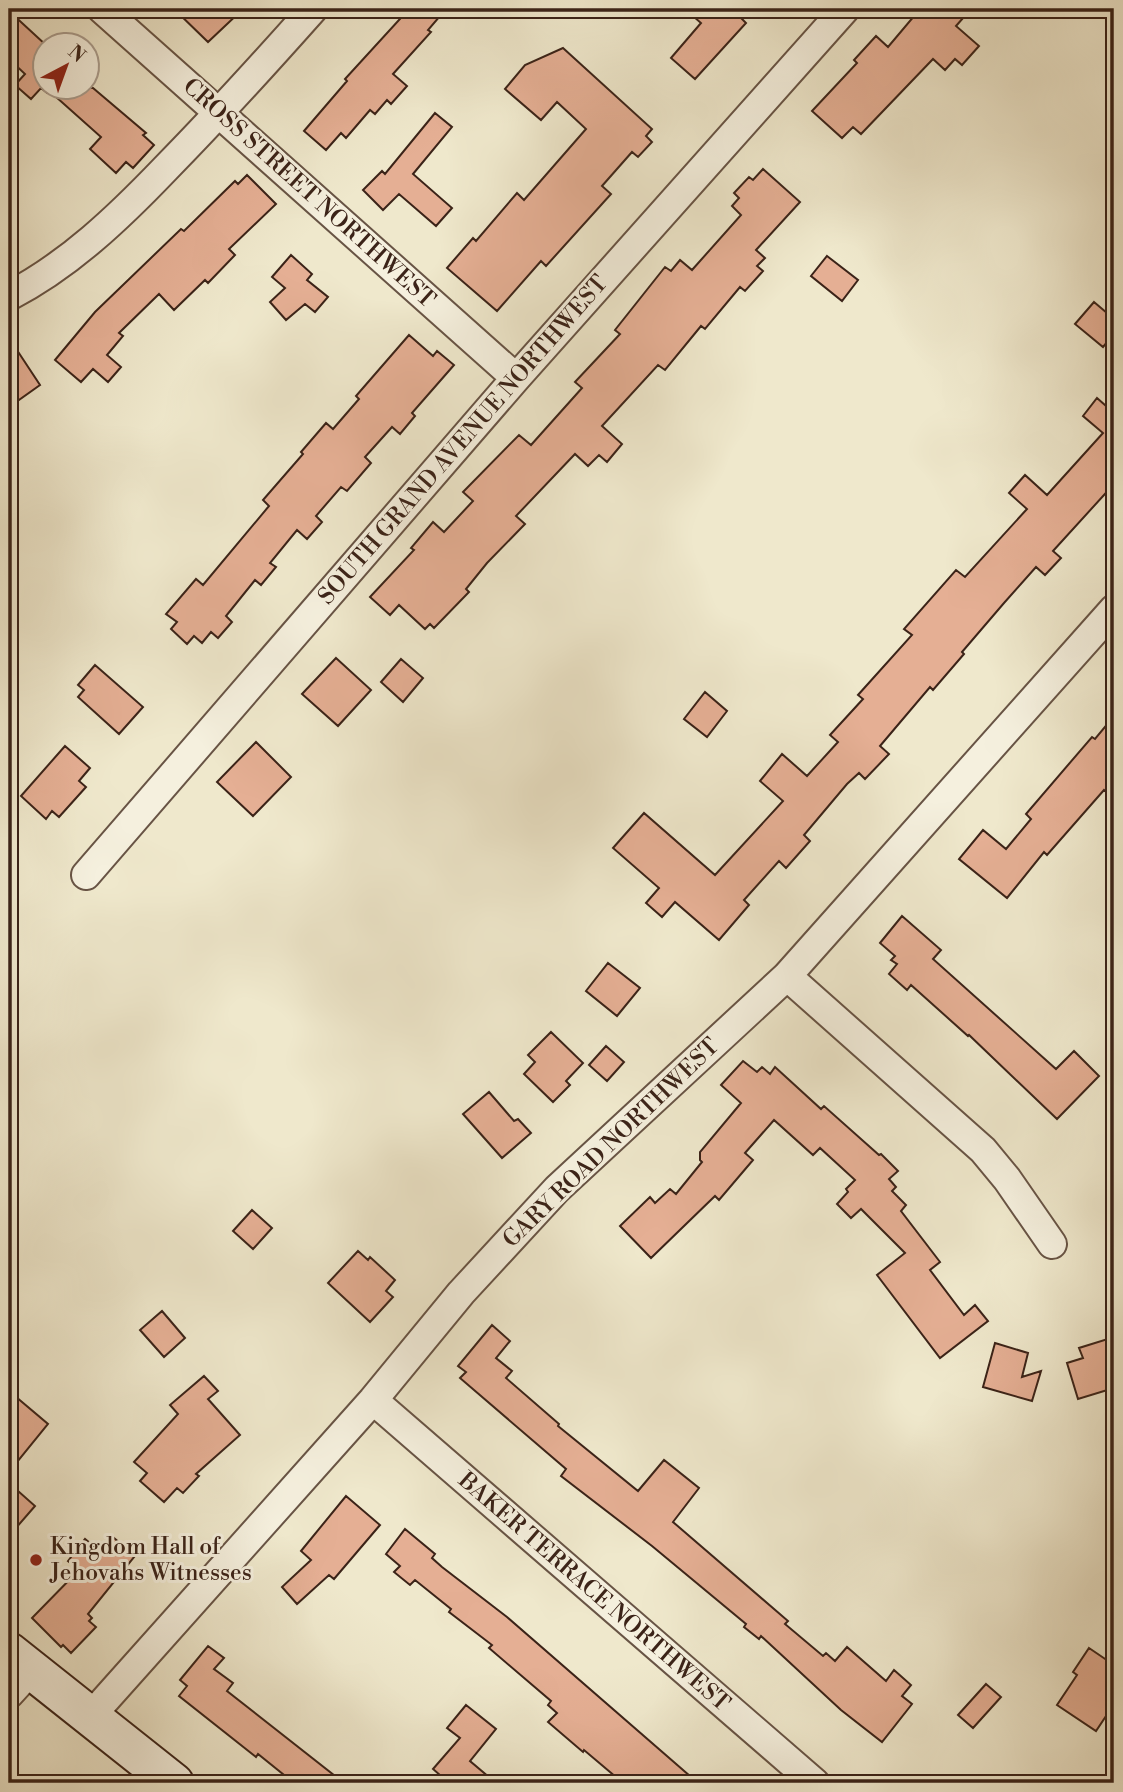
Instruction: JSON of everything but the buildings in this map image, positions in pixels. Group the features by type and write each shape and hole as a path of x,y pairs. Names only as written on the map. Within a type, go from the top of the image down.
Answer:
{"street":[{"name":"CROSS STREET NORTHWEST","path":"102,9 516,378"},
{"path":"9,296 32,284 116,220 220,114 313,9"},
{"name":"SOUTH GRAND AVENUE NORTHWEST","path":"86,875 516,378 845,9"},
{"name":"GARY ROAD NORTHWEST","path":"89,1717 373,1400 461,1293 557,1189 787,976 1114,608"},
{"path":"787,976 983,1150 1007,1179 1052,1244"},
{"name":"BAKER TERRACE NORTHWEST","path":"373,1400 816,1783"},
{"path":"16,1672 89,1717 174,1783"}],"place":[{"name":"Kingdom Hall of Jehovahs Witnesses","path":"36,1560"}]}
